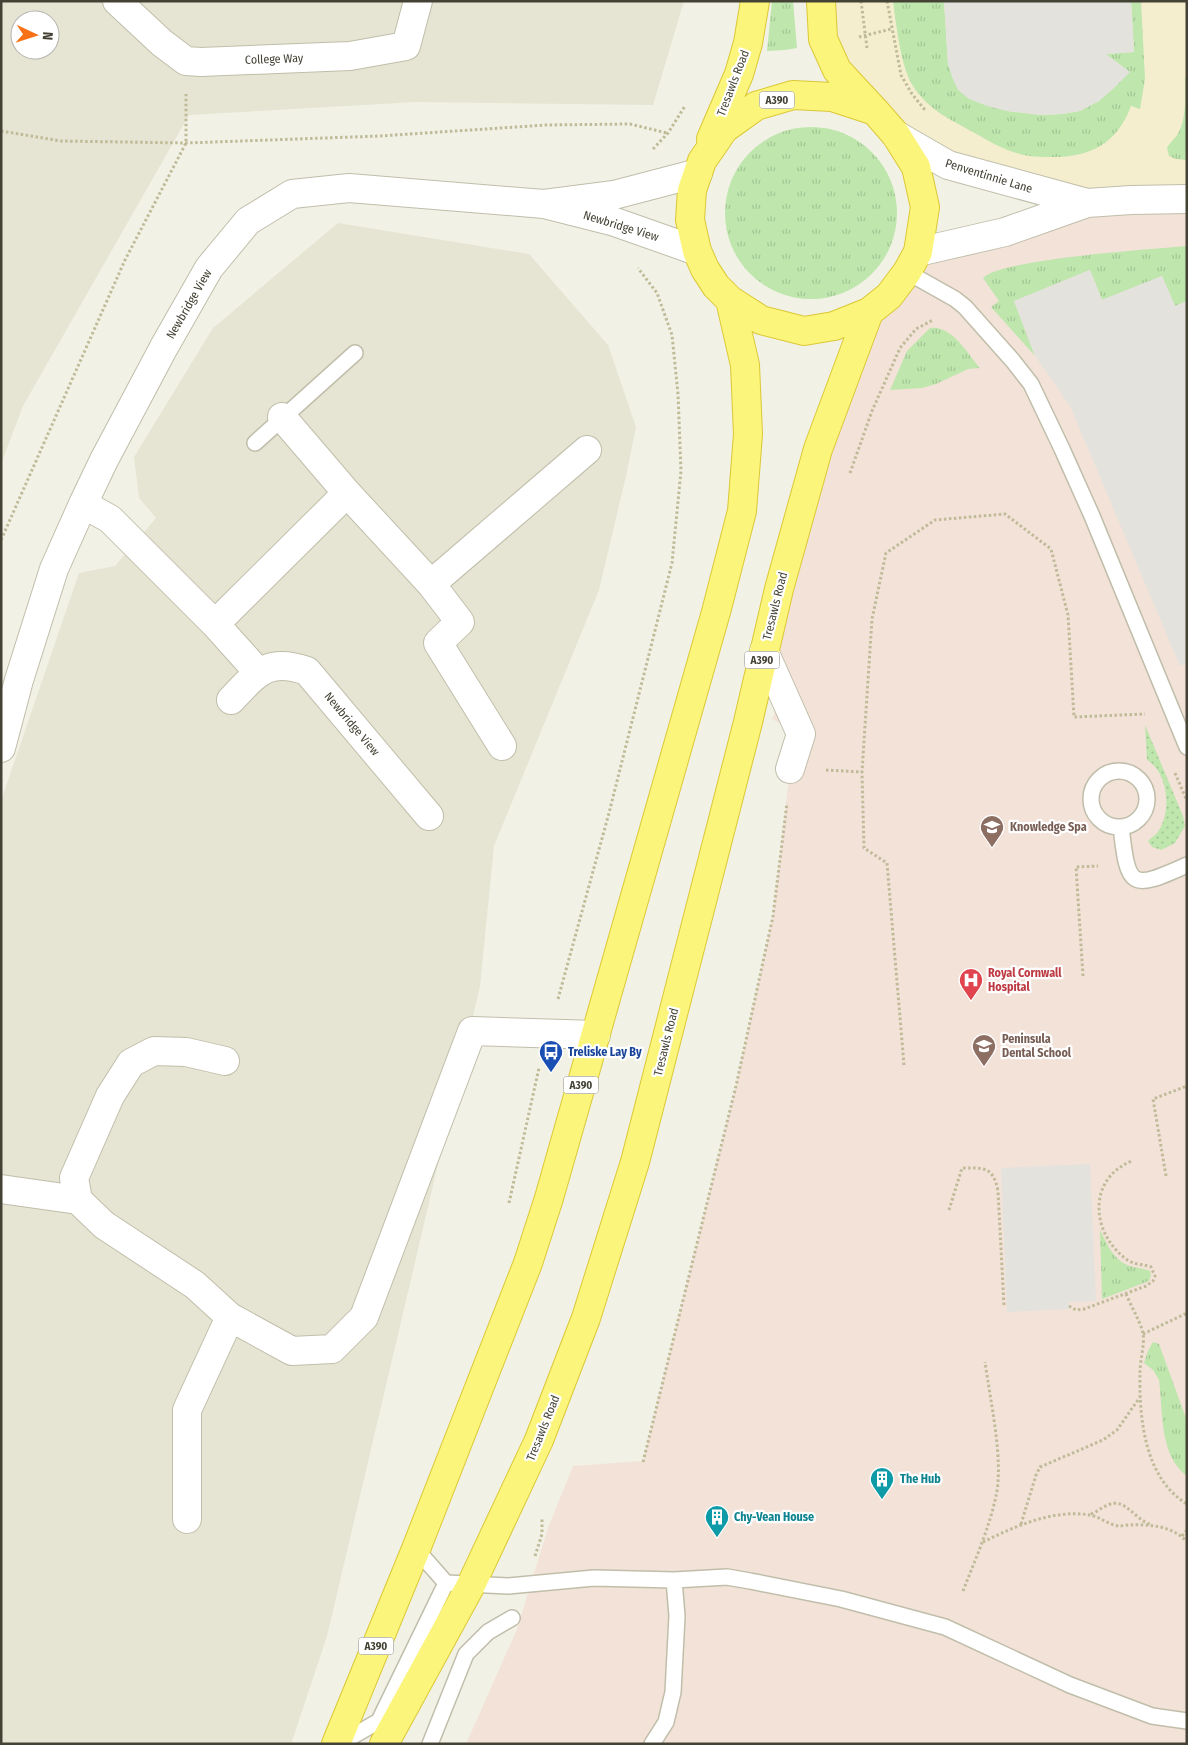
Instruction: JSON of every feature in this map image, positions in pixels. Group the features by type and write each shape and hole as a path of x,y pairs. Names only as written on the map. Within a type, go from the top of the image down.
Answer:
{"highway":[{"name":"Tresawls Road","path":"700,167 739,74 748,43 755,1"},
{"name":"A390","path":"821,1 823,39 837,70 875,111 896,135 916,167 925,207 912,262 889,296 869,312 834,326 804,331 762,320 730,300 716,286 697,250 690,220 692,190 700,167 724,130 756,106 793,95 832,97 875,111"},
{"name":"Tresawls Road","path":"338,1744 528,1264 596,1035 716,612 742,511 748,434 745,365 730,300"},
{"name":"Tresawls Road","path":"384,1744 458,1584 539,1440 589,1308 635,1162 748,722 779,589 818,449 869,312"}],"street":[{"path":"117,1 162,43 186,61"},
{"name":"College Way","path":"186,61 350,56 406,46 418,1"},
{"name":"Penventinnie Lane","path":"896,135 948,165 1088,203"},
{"name":"Newbridge View","path":"544,204 614,195 700,167"},
{"name":"Newbridge View","path":"1,748 19,680 54,569 83,504 104,460 208,268 248,221 292,194 349,188 544,204 615,222 697,250"},
{"name":"Penventinnie Lane","path":"912,262 1088,203 1187,199"},
{"path":"282,417 347,493 431,584 460,622 438,643 502,746"},
{"path":"431,584 587,450"},
{"path":"215,624 347,493"},
{"path":"83,504 110,519 215,624 258,672 231,700"},
{"path":"764,651 801,734 790,769"},
{"name":"Newbridge View","path":"258,672 277,665 293,666 307,671 429,816"},
{"path":"1,1189 78,1200 104,1225 195,1285 230,1317 292,1351 332,1349 364,1317 472,1031 596,1035"},
{"path":"78,1200 74,1178 110,1096 132,1063 154,1052 186,1052 225,1061"},
{"path":"187,1519 186,1410 230,1317"}],"lane":[{"path":"912,262 965,307 1031,384 1092,516 1187,747"},
{"path":"255,443 355,353"},
{"path":"1121,827 1125,863 1128,873 1136,880 1144,882 1161,877 1187,865"},
{"path":"416,1549 458,1584 508,1586 594,1578 674,1580 728,1577 841,1599 945,1627 1070,1685 1152,1716 1187,1721"},
{"path":"652,1744 666,1722 673,1692 677,1616 674,1580"},
{"name":"Tresawls Road","path":"338,1744 379,1721 458,1584"},
{"path":"430,1744 466,1654 488,1632 512,1618"}],"path":[{"path":"887,1 901,75 912,94 928,113"},
{"path":"1,540 125,260 186,143 186,61"},
{"path":"649,153 668,134 687,104"},
{"path":"1,131 61,142 186,143 380,136 546,125 630,124 668,134"},
{"path":"508,1206 532,1093 609,813 672,563 681,471 678,394 672,335 657,293 613,236 615,222"},
{"path":"904,1065 887,863 864,848 862,772 872,619 886,553 935,520 1005,514 1051,549 1068,615 1074,717 1149,714"},
{"path":"643,1462 734,1096 773,916 790,769 862,772"},
{"path":"1084,976 1076,867 1125,863"},
{"path":"1166,1176 1153,1099 1187,1086"},
{"path":"1069,1306 1080,1310 1126,1294 1153,1281 1155,1276 1153,1270 1148,1266 1132,1263 1114,1248 1102,1227 1099,1206 1100,1196 1106,1180 1117,1168 1132,1161"},
{"path":"949,1210 962,1168 989,1170 996,1182 998,1191 1004,1306"},
{"path":"1126,1294 1143,1334 1140,1372 1144,1432 1155,1469 1164,1484 1176,1497 1187,1504"},
{"path":"1143,1334 1187,1313"},
{"path":"962,1590 983,1542 996,1495 998,1458 985,1362"},
{"path":"1021,1524 1040,1467 1103,1440 1117,1430 1141,1396"},
{"path":"1089,1515 1102,1510 1108,1505 1121,1504 1129,1508 1135,1516 1145,1522 1170,1529 1182,1536 1187,1542"},
{"path":"983,1542 1021,1524 1069,1514 1089,1515 1118,1526 1158,1526"},
{"path":"1182,1536 1187,1530"}],"shaded area":[{"path":"1,1 684,1 653,105 416,102 189,115 23,406 1,464"},
{"path":"821,1 1187,1 1187,199 1131,200 948,165 837,70"},
{"path":"944,1 1131,1 1134,52 1106,54 1130,72 1099,101 1080,111 1041,115 1007,111 987,106 969,99 958,90 952,77 948,64"},
{"name":"Royal Cornwall Hospital","path":"1187,199 1187,1744 466,1744 517,1629 548,1528 573,1466 643,1461 736,1086 773,916 790,769 800,734 772,719 783,695 764,651 869,312 918,252 1087,203"},
{"path":"338,223 529,254 608,345 636,427 626,476 599,590 494,846 480,986 327,1636 291,1744 1,1744 1,801 79,573 115,566 156,518 139,498 134,457 213,328"},
{"path":"1090,270 1102,300 1162,276 1175,306 1187,301 1187,663 1180,666 1070,406 1035,356 1014,301"},
{"path":"1090,1164 1096,1301 1069,1302 1069,1309 1007,1312 1001,1168"}],"green space":[{"path":"772,1 793,1 797,48 767,51"},
{"path":"893,1 944,1 948,64 1007,111 1041,115 1080,111 1099,101 1129,72 1105,54 1134,52 1131,1 1141,1 1145,79 1140,109 1131,106 1125,120 1109,140 1088,152 1062,157 1039,157 1002,148 931,107 913,86 905,68"},
{"path":"1185,77 1187,79 1187,160 1169,156 1167,148 1182,125 1185,105"},
{"path":"811,127 828,129 844,134 872,152 890,180 895,196 897,213 895,230 890,246 872,274 844,292 828,297 811,299 794,297 778,292 750,274 732,246 727,230 725,213 727,196 732,180 750,152 778,134 794,129"},
{"path":"1187,246 1187,301 1175,306 1162,276 1102,300 1090,270 1014,301 1035,356 991,307 999,301 983,278 995,271 1046,260"},
{"path":"930,328 938,328 952,335 980,368 968,369 936,384 922,388 890,390 907,351"},
{"path":"1145,725 1183,816 1185,826 1175,843 1161,850 1152,847 1148,841 1162,825 1165,815 1166,794 1160,774 1147,760"},
{"path":"1100,1230 1115,1256 1124,1264 1150,1271 1149,1281 1102,1299"},
{"path":"1153,1342 1159,1344 1187,1421 1187,1476 1171,1457 1164,1432 1159,1380 1153,1370 1144,1363"}],"place":[{"name":"Knowledge Spa","path":"992,848"},
{"name":"Royal Cornwall Hospital","path":"971,1001"},
{"name":"Peninsula Dental School","path":"984,1067"},
{"name":"Treliske Lay By","path":"551,1073"},
{"name":"The Hub","path":"882,1500"},
{"name":"Chy-Vean House","path":"717,1538"}]}
